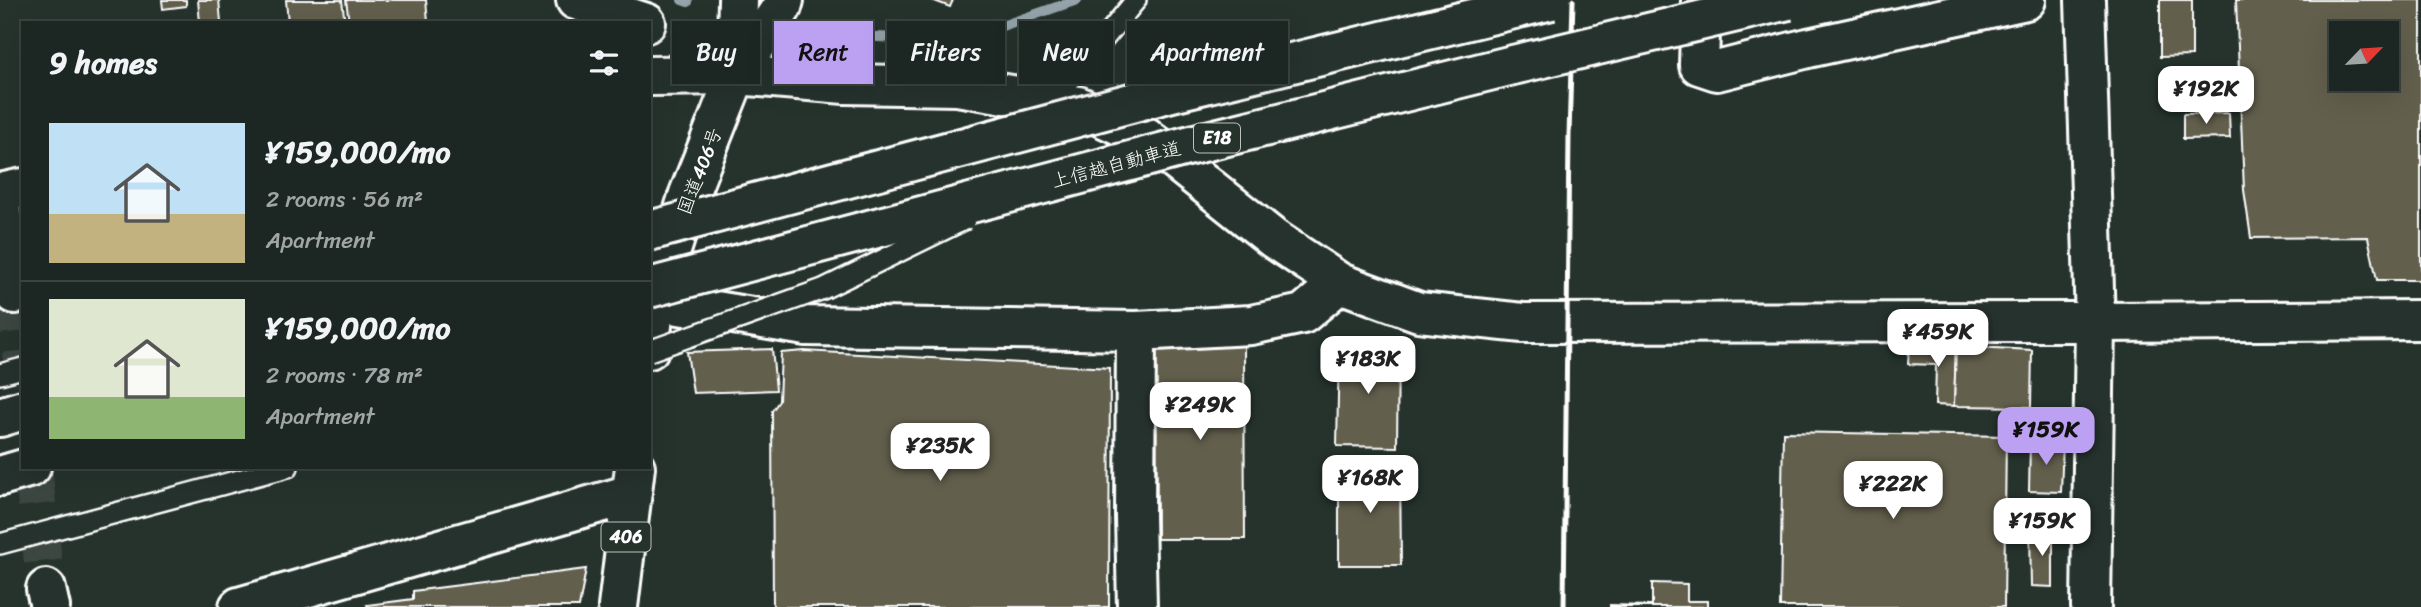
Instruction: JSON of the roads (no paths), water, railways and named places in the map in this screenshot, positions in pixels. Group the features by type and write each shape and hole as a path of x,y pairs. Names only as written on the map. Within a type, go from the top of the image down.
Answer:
{"main road":[{"path":"576,0 642,21"},
{"name":"国道406号","path":"737,21 738,0"},
{"name":"国道406号","path":"760,40 782,8 784,0"},
{"path":"651,230 1172,92 1551,0"},
{"path":"1701,0 1699,65 1717,71 2026,0"},
{"name":"上信越自動車道","path":"652,294 1037,185 1513,65 1788,0"},
{"path":"2085,0 2095,322 2091,607"},
{"path":"651,76 672,76"},
{"path":"760,77 845,84 957,86 1078,106 1146,137 1274,239 1340,283 1419,312 1523,323 2421,320"},
{"name":"国道406号","path":"651,313 652,294 732,84"},
{"path":"0,192 21,188"},
{"path":"0,205 15,294"},
{"path":"652,294 806,326 1136,331 1251,325 1303,314 1340,283"},
{"path":"1136,331 1137,607"},
{"path":"0,417 21,411"},
{"path":"0,477 25,469"},
{"path":"239,607 633,481"},
{"name":"406","path":"618,607 633,481"}],"lane":[{"path":"1052,102 1136,0"},
{"path":"651,349 823,289 1037,185"},
{"path":"0,374 21,369"},
{"path":"0,544 281,469"}],"waterway":[{"path":"682,0 688,2"},
{"path":"873,37 970,37 1077,0"}],"tunnel":[{"path":"15,294 21,350"},
{"path":"33,469 46,589"}],"railway":[{"path":"1564,607 1573,0"}]}
